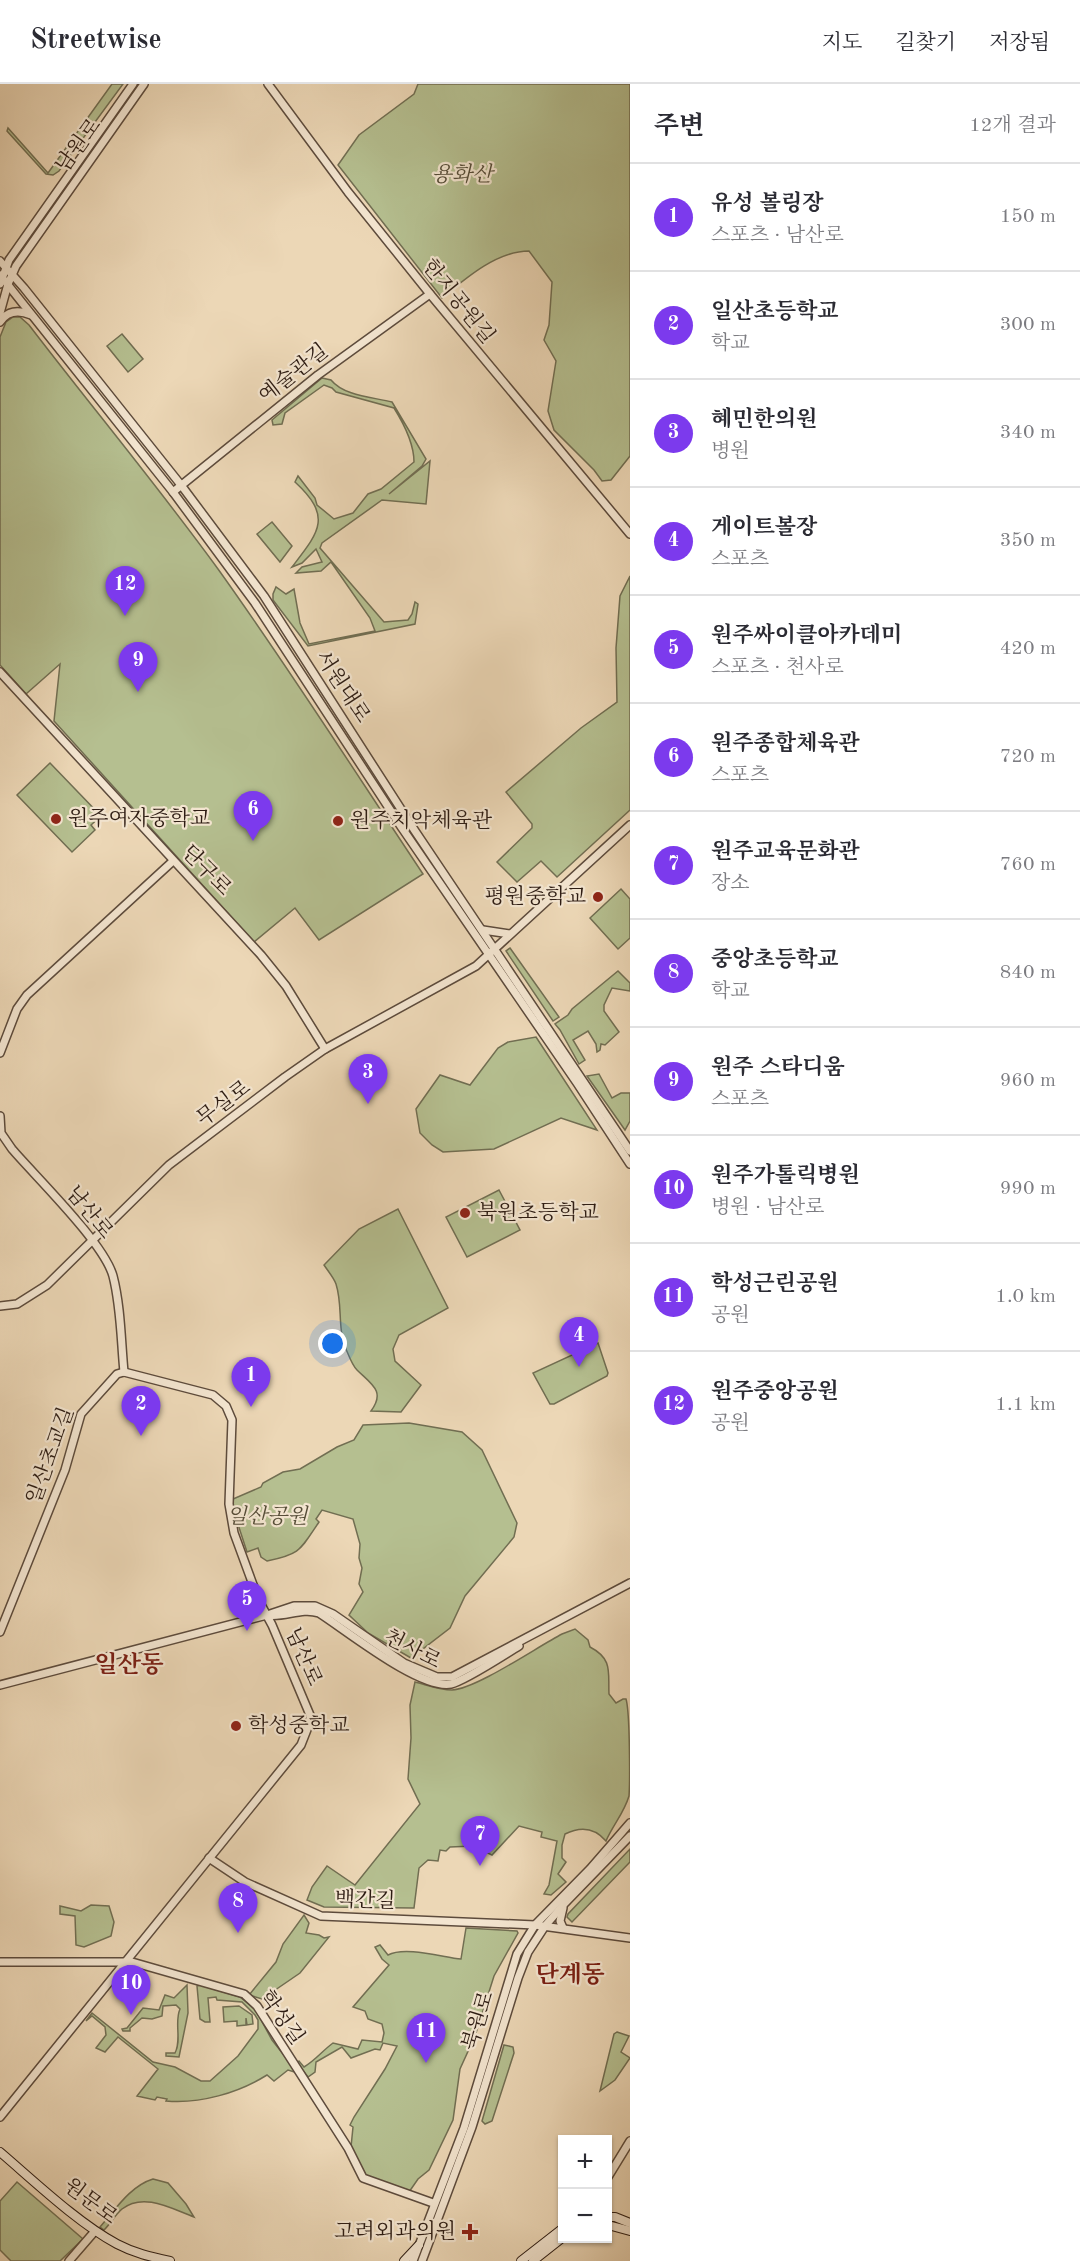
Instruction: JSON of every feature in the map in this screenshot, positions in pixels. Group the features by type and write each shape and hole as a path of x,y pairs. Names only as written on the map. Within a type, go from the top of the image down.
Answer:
{"main road":[{"name":"원문로","path":"0,2152 95,2231 131,2251 170,2261"},
{"path":"612,2217 630,2223"},
{"path":"612,2226 630,2231"},
{"path":"521,2261 558,2232"},
{"path":"533,2261 558,2241"},
{"path":"404,2261 423,2246"}],"street":[{"name":"남원로","path":"0,313 2,264 133,84"},
{"name":"남원로","path":"2,280 12,273 62,197 144,84"},
{"name":"한지공원길","path":"268,84 348,192 430,294 630,534"},
{"name":"남원로","path":"56,190 62,197"},
{"name":"서원대로","path":"2,264 12,273 181,485 264,596 415,831 630,1151"},
{"name":"서원대로","path":"2,280 173,492 255,603 630,1164"},
{"name":"예술관길","path":"173,492 318,375 430,294"},
{"path":"0,322 6,314 11,312 24,312 32,315"},
{"path":"255,603 264,596"},
{"path":"292,658 301,653"},
{"name":"단구로","path":"0,672 278,975 325,1049"},
{"path":"360,763 368,758"},
{"path":"495,948 630,825"},
{"path":"0,1053 17,1009 27,995 174,861"},
{"path":"483,930 510,934"},
{"name":"무실로","path":"0,1306 16,1304 46,1285 169,1166 325,1049 476,966 495,948"},
{"name":"남산로","path":"0,1116 1,1133 12,1149 92,1240 107,1261 112,1274 124,1372 213,1395 226,1407 232,1420 230,1504 232,1525 260,1601 310,1715 310,1722 301,1745 0,2117"},
{"name":"일산초교길","path":"0,1632 66,1470 81,1414 117,1374 124,1372"},
{"path":"614,1591 630,1578"},
{"name":"천사로","path":"0,1685 267,1615 276,1616 314,1608 401,1668 430,1681 447,1684 459,1681 530,1640 538,1633 630,1583"},
{"path":"614,1591 630,1589"},
{"name":"북원로","path":"423,2246 433,2203 464,2128 517,1954 535,1925 590,1869 630,1823"},
{"name":"북원로","path":"413,2261 423,2246 472,2127 528,1952 545,1926 565,1903 630,1836"},
{"name":"백간길","path":"209,1858 245,1882 321,1916 545,1926"},
{"path":"563,1928 560,1914 565,1903"},
{"path":"545,1926 630,1938"},
{"name":"학성길","path":"0,1962 132,1962 163,1969 250,1998 342,2139 363,2178 433,2203"},
{"path":"612,2170 630,2141"},
{"path":"69,2261 95,2231"},
{"path":"423,2246 424,2261"}],"green space":[{"path":"112,84 123,84 59,171 53,175 46,174 7,131 8,128 48,173"},
{"name":"용화산","path":"418,84 630,84 630,456 611,480 602,481 554,430 548,411 556,361 544,340 549,325 552,282 529,251 505,256 482,267 442,298 338,165 359,135 414,94"},
{"path":"13,317 20,317 29,325 218,569 423,874 319,940 295,908 254,942 54,721 60,664 26,694 0,665 0,337 6,322"},
{"path":"122,334 143,359 128,372 107,346"},
{"path":"322,378 331,380 351,393 392,402 426,459 422,466 389,494 430,461 426,504 382,500 322,543 320,548 384,622 408,620 415,602 418,604 415,624 308,646 273,600 276,587 286,594 294,589 300,623 309,644 375,631 370,618 331,562 321,571 296,573 302,567 322,562 316,549 302,563 292,567 309,544 318,524 318,515 314,505 295,482 298,476 315,498 317,505 334,519 353,513 368,494 381,489 414,462 405,427 394,408 336,392 324,385 285,413 282,424 273,425 272,420"},
{"path":"272,522 292,546 280,562 257,534"},
{"path":"630,576 630,810 557,877 541,861 517,882 497,862 532,828 532,824 506,792 581,728 617,702 616,648 620,596"},
{"path":"50,763 101,816 91,825 95,830 72,852 17,795"},
{"path":"621,889 630,899 630,938 618,949 590,918"},
{"path":"510,948 559,1017 553,1021 506,951"},
{"path":"618,971 630,983 630,991 612,988 604,1005 604,1011 619,1032 605,1045 601,1044 597,1052 596,1044 588,1031 573,1040 585,1060 579,1064 555,1024"},
{"path":"536,1037 597,1130 561,1118 494,1149 443,1152 420,1133 416,1109 440,1075 470,1085 498,1048 508,1042"},
{"path":"599,1074 612,1098 621,1093 630,1093 630,1121 625,1130 587,1076"},
{"path":"499,1190 520,1230 467,1257 446,1217"},
{"path":"398,1209 448,1308 399,1335 393,1349 395,1361 421,1385 401,1412 371,1411 377,1393 372,1384 355,1368 348,1355 343,1341 336,1284 324,1265 359,1229"},
{"path":"598,1343 607,1376 550,1404 533,1373"},
{"name":"일산공원","path":"409,1423 462,1432 482,1450 517,1523 514,1537 465,1596 450,1628 411,1658 368,1633 349,1615 363,1592 359,1584 362,1568 359,1558 360,1544 353,1519 322,1510 316,1519 319,1522 299,1549 287,1556 267,1561 261,1557 258,1548 247,1552 233,1509 233,1499 261,1487 263,1483 283,1472 300,1469 337,1447 354,1440 363,1425"},
{"path":"575,1629 606,1661 609,1673 609,1694 616,1703 626,1699 629,1732 629,1796 606,1841 597,1833 582,1829 565,1834 562,1858 566,1862 558,1874 566,1882 551,1895 544,1894 549,1885 557,1841 541,1837 542,1832 519,1826 492,1855 473,1846 440,1850 438,1861 428,1860 419,1868 414,1908 324,1907 307,1900 312,1887 327,1866 355,1885 420,1804 408,1779 411,1738 410,1705 415,1682 447,1690 463,1688"},
{"path":"630,1849 630,1862 572,1922 567,1917 568,1914"},
{"path":"91,1905 109,1906 114,1922 111,1936 84,1947 76,1945 75,1916 60,1914 60,1906 81,1911"},
{"path":"304,1915 309,1923 306,1933 324,1938 329,1937 300,1973 262,1999 249,1995 276,1962 283,1944"},
{"path":"466,1928 517,1931 518,1933 494,1976 475,2036 460,2069 453,2120 429,2170 418,2179 409,2192 366,2175 351,2147 353,2127 350,2125 397,2046 383,2043 380,2050 375,2049 351,2058 342,2047 316,2062 315,2072 308,2077 297,2063 299,2061 304,2067 333,2043 358,2049 362,2040 382,2042 384,2033 382,2024 368,2019 365,2011 353,2007 389,1965 382,1959 375,1947 380,1945 388,1955 414,1952 461,1959"},
{"path":"187,1985 188,2013 179,2057 166,2056 166,2053 175,2053 177,2048 180,2009 176,2005 163,2006 162,2016 152,2019 142,2018 130,2028 130,2031 123,2031 122,2029 127,2028 143,2008 159,2010 165,1995 174,1998"},
{"path":"197,1986 240,1997 255,2009 272,2040 298,2073 288,2070 274,2081 267,2075 231,2092 192,2101 166,2101 167,2099 157,2097 155,2100 137,2096 158,2069 118,2037 105,2052 96,2048 106,2035 105,2027 92,2016 86,2021 92,2013 153,2062 175,2067 201,2081 210,2081 238,2056 258,2029 258,2020 242,2002 217,2000 216,1997 208,1998 210,2022 200,2019"},
{"path":"239,2006 252,2015 253,2024 247,2025 246,2018 246,2025 237,2026 237,2021 224,2022 223,2007"},
{"path":"617,2032 629,2036 621,2052 630,2058 615,2080 600,2091 614,2034"},
{"path":"504,2045 513,2047 514,2053 492,2121 485,2124 482,2121"},
{"path":"153,2179 168,2183 194,2217 167,2206 139,2202 122,2209 104,2230 100,2227 130,2193"},
{"path":"17,2182 83,2239 60,2261 11,2261 0,2250 0,2201"}],"place":[{"name":"원주중앙공원","path":"125,616"},
{"name":"원주 스타디움","path":"138,692"},
{"name":"원주여자중학교","path":"56,819"},
{"name":"원주치악체육관","path":"338,821"},
{"name":"원주종합체육관","path":"253,841"},
{"name":"평원중학교","path":"598,897"},
{"name":"혜민한의원","path":"368,1104"},
{"name":"북원초등학교","path":"465,1213"},
{"name":"게이트볼장","path":"579,1367"},
{"name":"유성 볼링장","path":"251,1407"},
{"name":"일산초등학교","path":"141,1436"},
{"name":"원주싸이클아카데미","path":"247,1631"},
{"name":"학성중학교","path":"236,1726"},
{"name":"원주교육문화관","path":"480,1866"},
{"name":"중앙초등학교","path":"238,1933"},
{"name":"원주가톨릭병원","path":"131,2015"},
{"name":"학성근린공원","path":"426,2063"},
{"name":"고려외과의원","path":"470,2232"}],"district":[{"name":"일산동","path":"129,1666"},
{"name":"단계동","path":"570,1976"}]}
